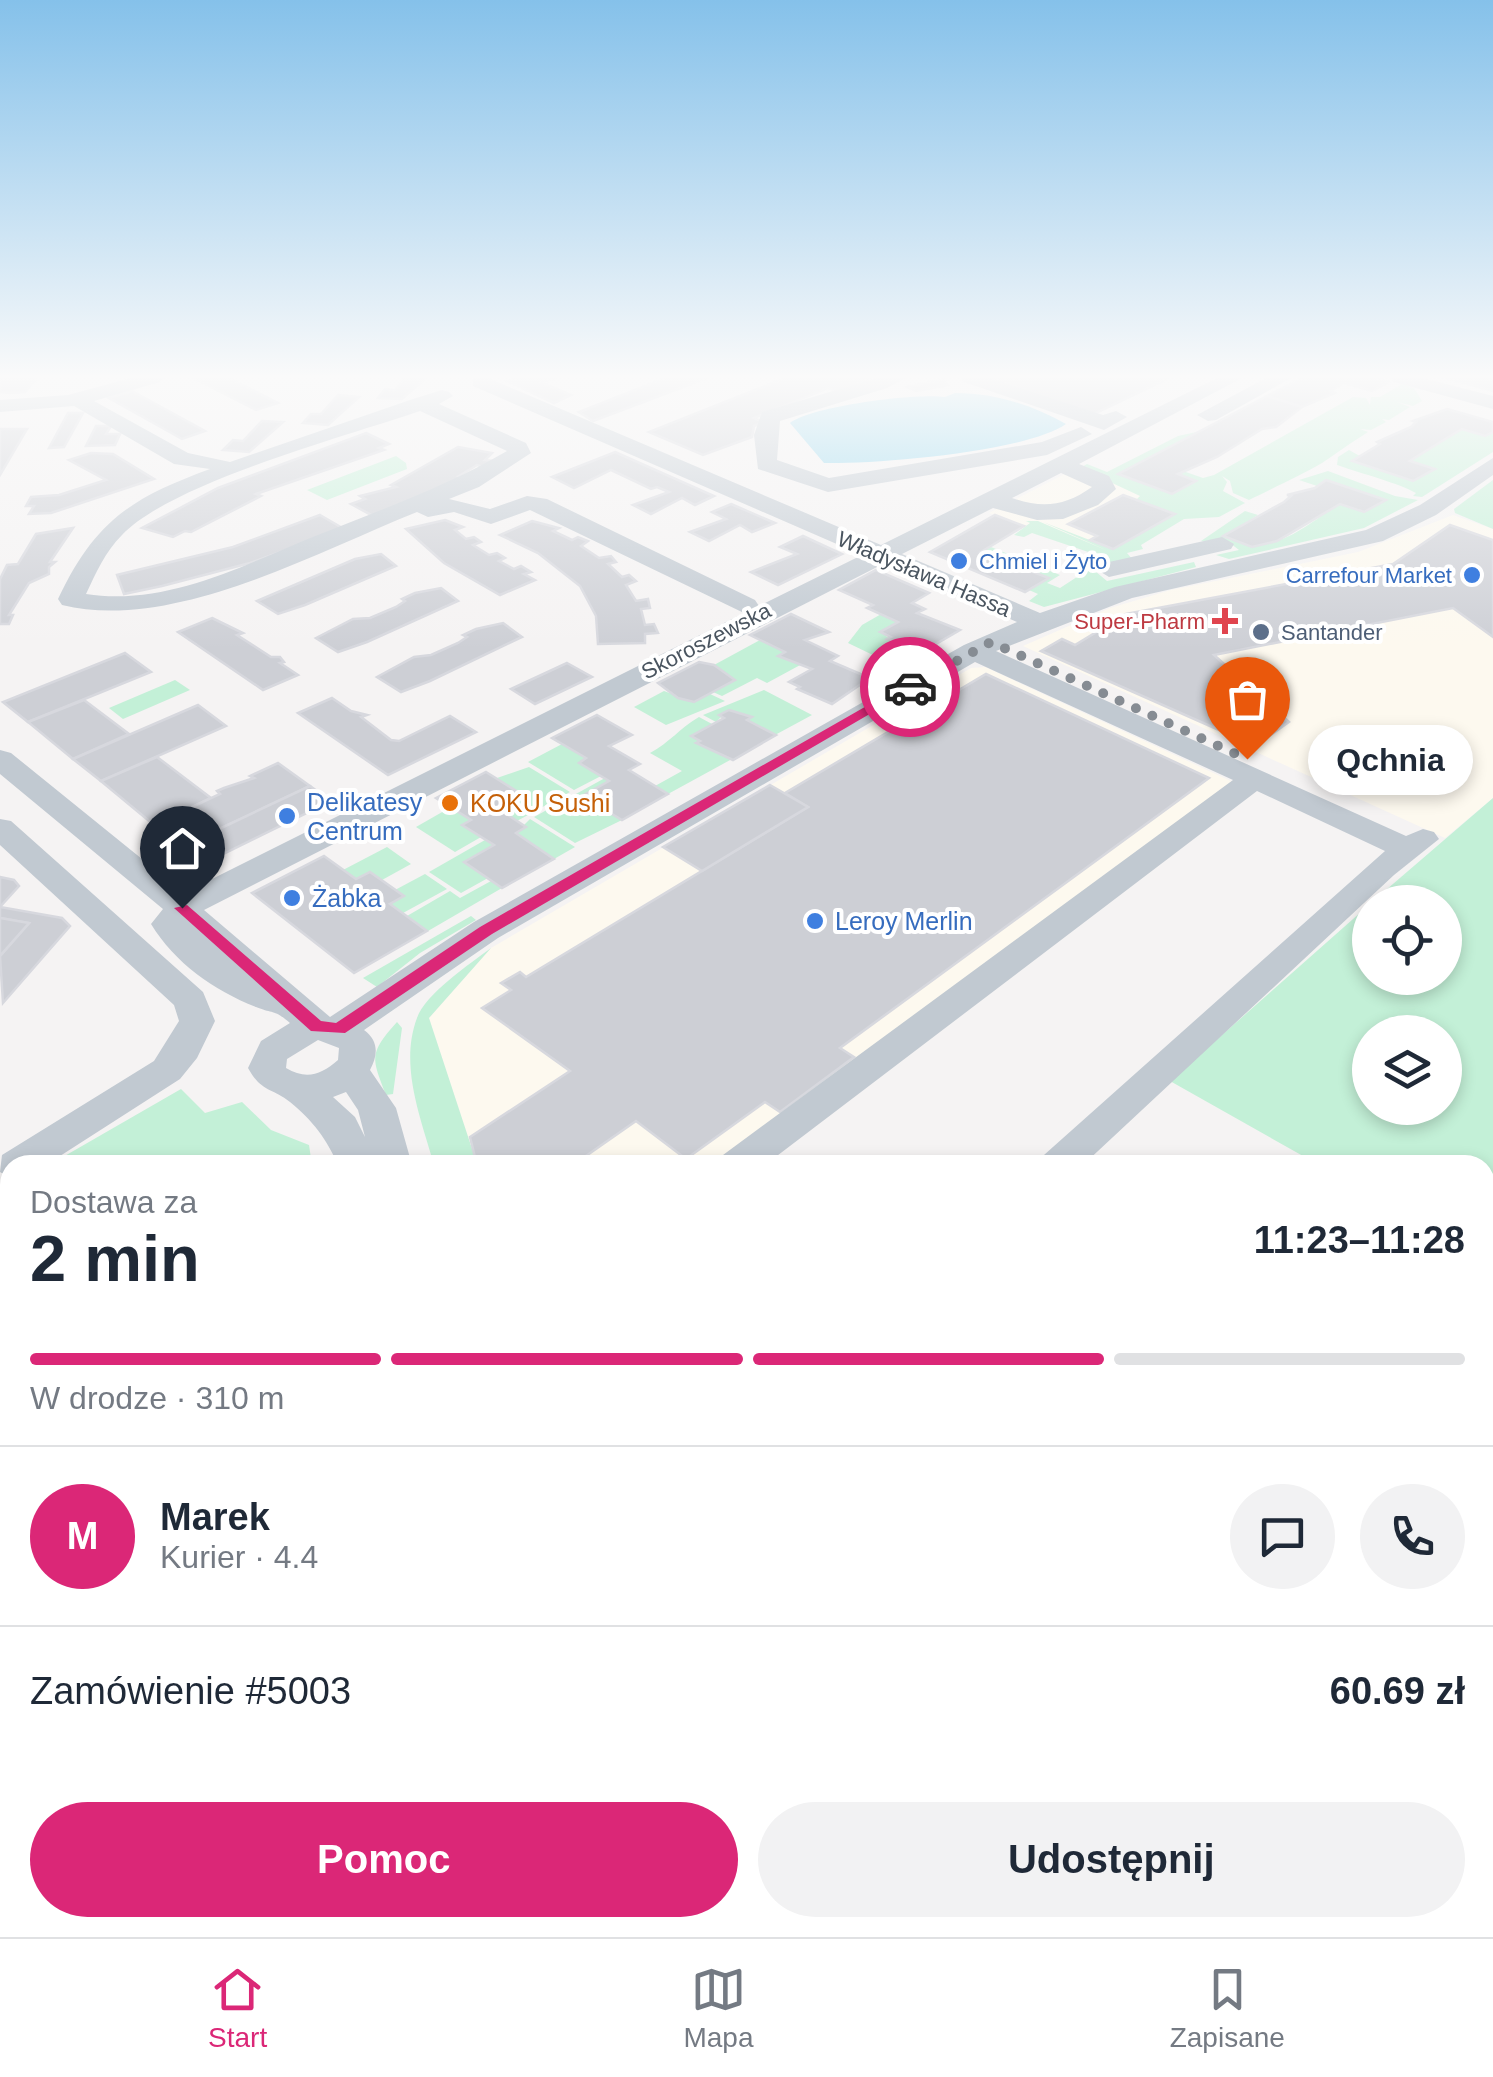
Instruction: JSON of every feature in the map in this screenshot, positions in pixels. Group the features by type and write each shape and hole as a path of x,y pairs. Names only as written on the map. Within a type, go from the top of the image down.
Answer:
{"street":[{"path":"222,468 228,470"},
{"path":"233,468 154,500 116,525 88,558 70,599 88,602 167,598 247,575 256,568 471,482 494,468"},
{"name":"Władysława Hassa","path":"676,468 1039,622"},
{"path":"778,468 828,486 929,468"},
{"name":"Skoroszewska","path":"182,908 878,555 1084,468"},
{"path":"1002,503 1036,516 1054,515 1104,488 1103,468"},
{"path":"330,1043 328,1086 299,1089 272,1076 268,1064 330,1043 440,959 982,646 1124,592 1374,536 1428,510 1488,468"},
{"path":"385,526 440,506 471,508 492,517 527,503 539,504 746,606"},
{"path":"1109,569 1192,554 1212,536"},
{"path":"982,646 1254,779 1415,844"},
{"path":"982,646 1415,844"},
{"path":"0,759 182,908 168,924 174,935 213,971 264,989 330,1043 377,1108 389,1155"},
{"path":"751,1155 1254,779"},
{"path":"0,828 190,1000 197,1021 184,1049 167,1070 32,1155"},
{"path":"1069,1155 1382,868 1415,844"},
{"path":"299,1089 341,1127 354,1155"}],"shaded area":[{"path":"1075,468 1087,468 1198,509 1117,555 1031,523 1024,526 989,513"},
{"path":"1453,515 1493,529 1493,798 1445,838 1023,646 1110,608 1171,590 1358,552"},
{"name":"Leroy Merlin","path":"985,667 1235,783 736,1155 474,1155 429,1018 491,948 971,668"}],"green space":[{"path":"364,468 407,468 327,500 307,490"},
{"path":"1081,468 1107,472 1130,468 1119,474 1172,494 1195,481 1178,474 1183,471 1203,478 1226,468 1311,468 1249,500 1233,493 1230,481 1222,476 1227,482 1223,491 1245,503 1219,517 1184,519 1141,545 1143,549 1127,553 1133,560 1095,571 1107,581 1194,562 1196,567 1044,607 1029,601 1038,594 1029,590 1048,578 981,552 991,547 1060,575 1047,583 1060,588 1106,558 1032,533 1024,537 1014,535 1030,523 1026,521 1038,521 1108,551 1043,522 1113,549 1174,514 1136,500 1140,496"},
{"path":"1347,468 1382,468 1413,481 1433,469 1467,468 1422,497"},
{"path":"1328,471 1395,496 1418,500 1364,528 1229,559 1216,555 1239,550 1230,543 1201,541 1245,511 1258,515 1224,536 1258,544 1286,538 1340,504 1364,512 1383,500 1326,481 1317,486 1299,480"},
{"path":"1493,480 1493,529 1455,513 1454,509"},
{"path":"883,613 898,622 880,632 899,645 877,657 848,643 862,625"},
{"path":"760,640 785,652 780,656 802,664 767,683 757,678 722,696 713,692 735,680 714,665"},
{"path":"175,680 190,690 123,719 109,708"},
{"path":"764,690 812,715 775,735 747,720 751,717 728,710 716,722 703,715"},
{"path":"664,691 694,702 710,694 725,701 666,725 634,707"},
{"path":"699,717 712,724 692,736 700,741 697,744 732,759 668,794 655,786 682,771 650,753"},
{"path":"562,744 586,758 580,763 601,776 574,790 528,762"},
{"path":"529,767 570,792 517,821 496,807 520,793 497,778"},
{"path":"605,778 609,781 582,796 622,820 575,843 534,817"},
{"path":"1493,798 1493,1155 1301,1155 1170,1081 1352,920 1352,995 1462,995 1462,885 1392,885"},
{"path":"451,807 471,820 463,825 481,837 455,852 416,827"},
{"path":"530,819 575,847 554,859 516,833"},
{"path":"485,840 494,845 465,862 488,878 461,893 429,872"},
{"path":"387,847 411,864 382,880 370,872 356,879 343,870"},
{"path":"425,874 447,889 403,913 390,904 404,896 395,890"},
{"path":"491,881 502,888 428,931 407,916 450,891 460,898"},
{"path":"471,916 476,920 420,953 377,987 363,978"},
{"path":"491,948 429,1018 474,1155 431,1155 411,1073 412,1036 417,1018 429,999"},
{"path":"397,1022 402,1028 393,1094 386,1095 375,1057"},
{"path":"181,1089 205,1113 242,1102 271,1130 309,1145 310,1155 66,1155"}],"building":[{"path":"85,468 137,468 154,479 51,513 29,514 34,506 26,506 31,497 59,495 106,480"},
{"path":"271,468 330,468 256,494 261,496 191,532 173,537 142,528 218,488"},
{"path":"420,468 471,468 459,476 466,477 375,517 351,504 365,499 360,496 396,487 391,485"},
{"path":"574,468 652,468 714,496 695,505 682,498 651,514 633,505 669,492 651,489 611,470 574,488 552,477"},
{"path":"1129,468 1191,468 1178,474 1196,481 1172,494 1118,474"},
{"path":"1375,468 1435,469 1413,481"},
{"path":"1326,480 1386,500 1364,512 1340,504 1277,541 1252,547 1223,536 1284,502 1291,496 1287,495 1315,488"},
{"path":"1123,495 1175,514 1113,549 1090,540 1097,536 1068,524"},
{"path":"731,504 775,523 752,532 740,525 709,541 690,532 726,519 712,512"},
{"path":"320,515 344,529 250,563 124,594 117,575 233,547"},
{"path":"995,515 1024,526 981,552 1049,578 1025,592 930,552"},
{"path":"445,520 463,527 455,530 466,539 474,537 481,542 473,545 489,555 497,553 505,558 499,561 514,569 521,566 531,572 524,574 535,580 500,595 444,563 406,529"},
{"path":"532,521 559,528 553,531 572,540 578,537 588,541 581,546 599,558 611,556 616,562 608,564 622,577 629,575 636,581 626,585 636,601 648,599 650,608 641,609 645,625 654,624 658,633 645,634 645,643 598,644 596,616 580,586 538,553 500,535"},
{"path":"1450,525 1493,540 1493,637 1453,608 1214,655 1289,722 1255,746 1041,651 1062,639 1075,645 1126,614 1393,564"},
{"path":"73,528 50,562 55,562 49,567 49,574 29,583 9,615 13,615 9,624 0,624 0,579 7,565 18,564 36,534"},
{"path":"803,536 842,554 778,585 751,572 797,554 780,547"},
{"path":"381,554 396,566 305,605 278,614 257,601 355,559"},
{"path":"876,570 929,593 912,603 925,609 917,613 960,630 922,652 887,639 891,637 880,632 898,622 867,608 873,605 839,590"},
{"path":"441,588 458,601 367,642 338,652 316,638 353,619 370,618 396,607 415,593"},
{"path":"791,614 829,632 805,640 838,656 830,661 870,678 832,704 797,689 800,687 789,682 812,669 778,656 785,652 750,635"},
{"path":"212,618 243,633 237,635 271,657 280,657 284,662 280,663 298,675 263,690 178,632"},
{"path":"503,623 522,637 430,681 401,692 377,677 414,657 431,655 458,643 467,637 463,635 476,629"},
{"path":"125,653 151,672 28,722 3,702"},
{"path":"699,662 714,665 735,680 694,702 678,698 658,683"},
{"path":"567,663 592,677 535,704 511,689"},
{"name":"Leroy Merlin","path":"986,674 1209,778 840,1048 854,1057 780,1112 765,1102 692,1155 681,1155 636,1121 587,1155 474,1155 470,1137 570,1071 482,1008 511,990 501,983 520,972 526,977 808,807 785,793"},
{"path":"332,698 351,711 367,715 361,717 391,740 399,741 450,716 476,732 388,775 298,713"},
{"path":"84,700 129,734 73,759 28,722"},
{"path":"198,705 226,726 101,781 73,759"},
{"path":"729,710 752,717 747,720 776,735 733,760 696,743 700,741 691,736 724,718 719,715"},
{"path":"597,715 632,735 609,746 640,764 629,770 668,794 622,820 582,796 609,781 579,763 586,758 552,738"},
{"path":"157,757 211,798 154,825 101,781"},
{"path":"278,763 310,786 181,847 154,825 220,794 217,791 254,778 250,776"},
{"path":"486,772 521,794 496,807 526,827 516,833 554,859 502,888 464,862 494,845 462,825 471,820 436,798"},
{"path":"770,785 808,807 702,871 663,847"},
{"path":"310,786 331,801 211,860 203,853 194,857 181,847"},
{"path":"324,856 356,879 370,872 404,896 390,904 427,931 354,973 252,893"},
{"path":"0,877 14,880 19,886 0,907"},
{"path":"0,907 62,918 70,926 3,1003 0,956 29,923 0,918"},
{"path":"0,918 29,923 0,956"}],"way so far":[{"path":"910,687 991,642 1247,759"}],"place":[{"name":"Chmiel i Żyto","path":"959,561"},
{"name":"Carrefour Market","path":"1472,575"},
{"name":"Super-Pharm","path":"1225,621"},
{"name":"Santander","path":"1261,632"},
{"name":"Qchnia","path":"1247,759"},
{"name":"KOKU Sushi","path":"450,803"},
{"name":"Delikatesy Centrum","path":"287,816"},
{"name":"Żabka","path":"292,898"},
{"name":"Leroy Merlin","path":"815,921"}],"route":[{"path":"182,908 316,1027 339,1029 486,930 910,687"}]}
